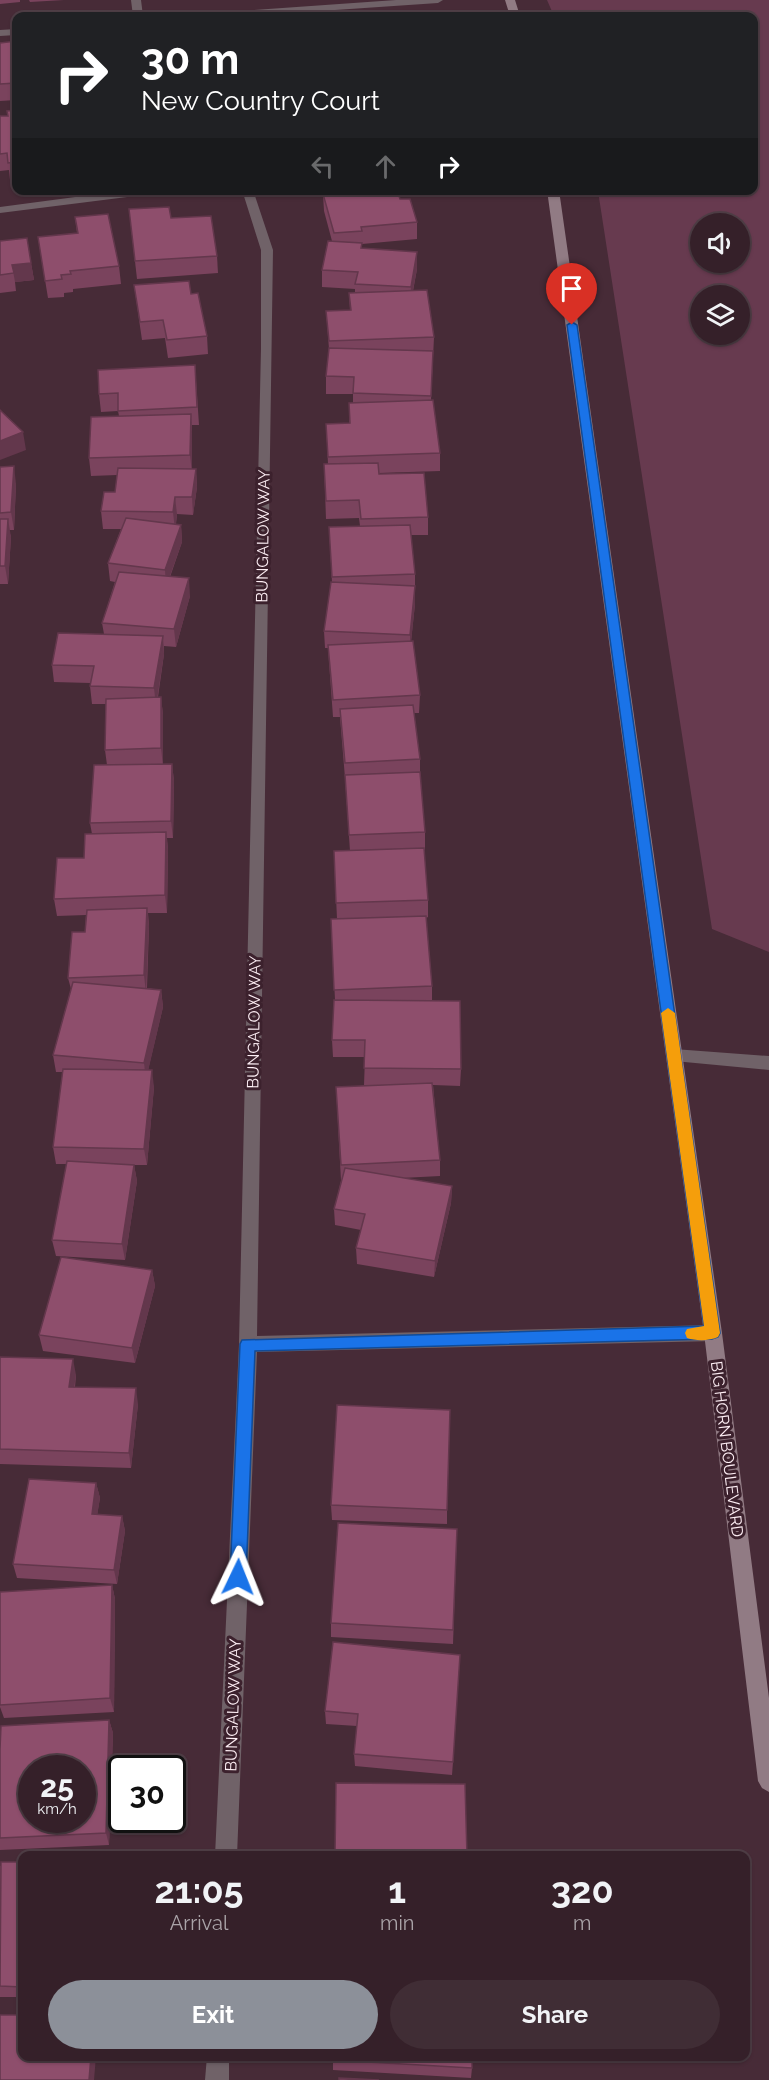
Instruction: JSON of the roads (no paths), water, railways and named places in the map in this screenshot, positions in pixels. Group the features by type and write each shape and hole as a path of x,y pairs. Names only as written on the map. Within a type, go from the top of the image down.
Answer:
{"main road":[{"name":"BIG HORN BOULEVARD","path":"554,195 712,1333 769,1781"}],"street":[{"path":"269,12 438,0"},
{"path":"0,210 119,195"},
{"name":"BUNGALOW WAY","path":"226,1851 248,1344 267,250 249,195"},
{"path":"674,1055 769,1063"},
{"path":"248,1344 712,1333"},
{"path":"217,2080 218,2061"}]}
